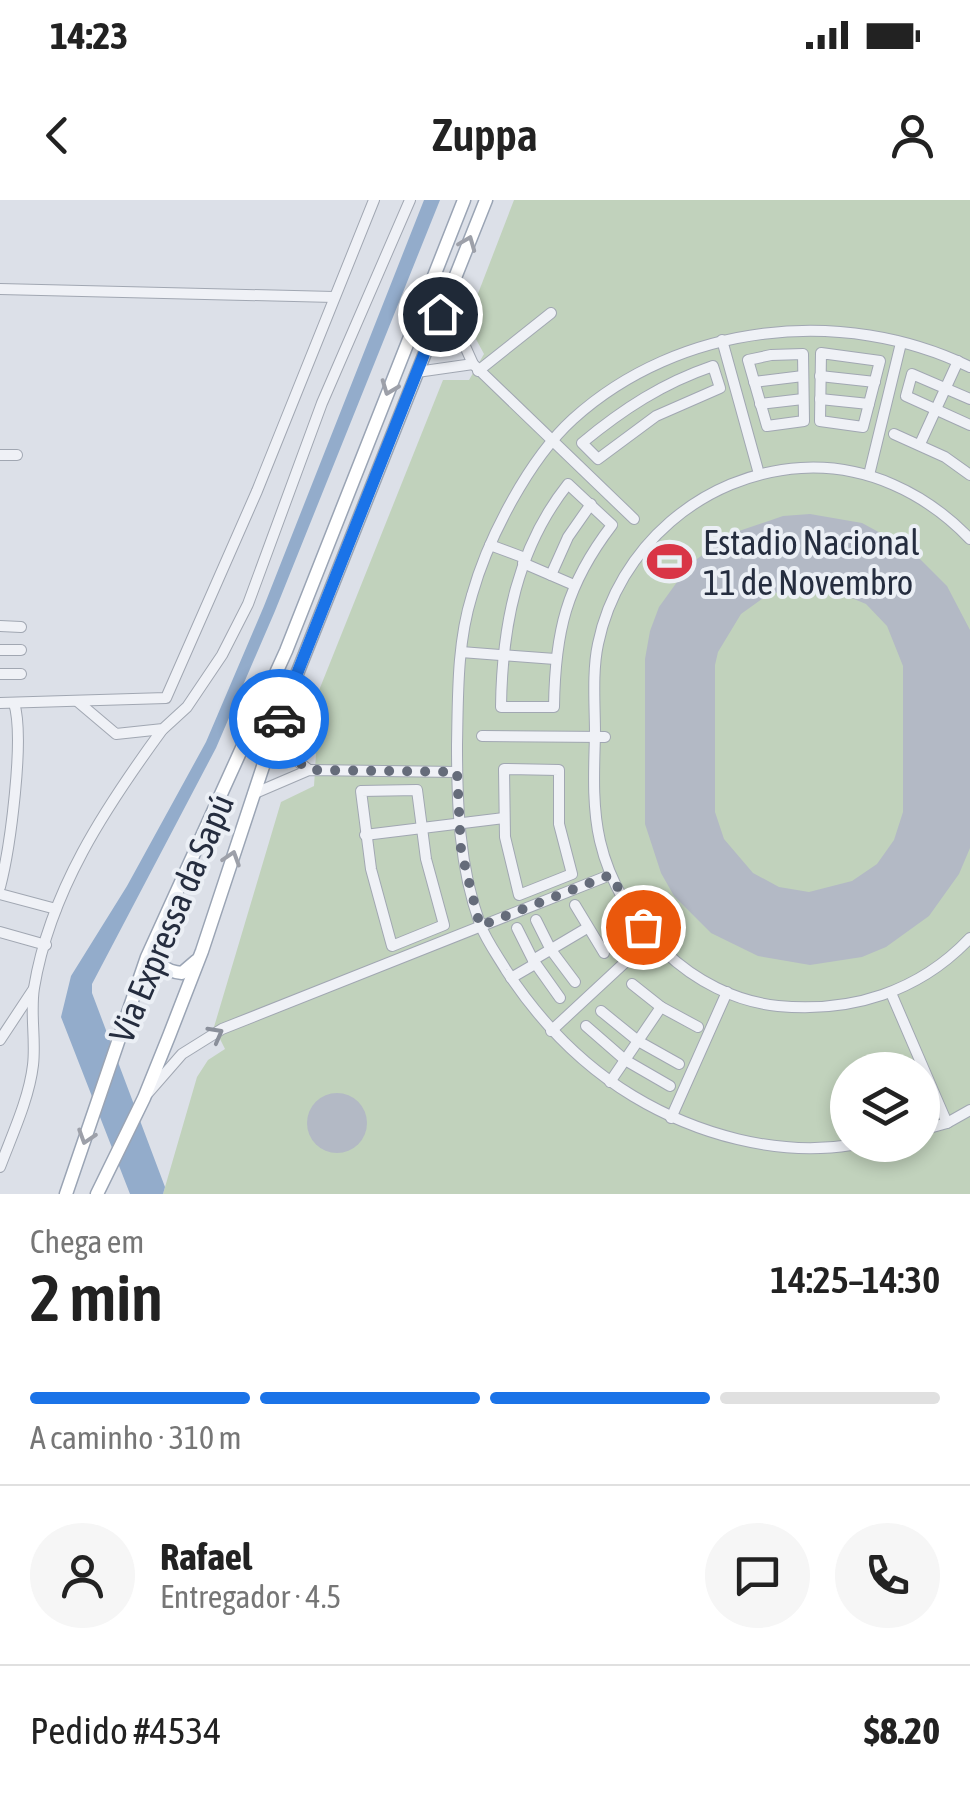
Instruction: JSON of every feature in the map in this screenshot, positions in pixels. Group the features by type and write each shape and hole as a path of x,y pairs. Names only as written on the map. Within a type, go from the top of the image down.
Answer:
{"main road":[{"name":"Via Expressa da Sapú","path":"66,1192 156,936 286,650 464,200"},
{"name":"Via Expressa da Sapú","path":"97,1194 144,1098 202,951 277,724 486,200"},
{"path":"156,936 156,957 174,972 188,971 202,951"}],"street":[{"path":"0,703 166,698 256,492 374,200"},
{"path":"0,1167 33,1067 34,990 56,909 78,857 116,792 163,729 196,694 222,655 248,604 322,402 410,200"},
{"path":"451,286 460,335 475,368 634,519"},
{"path":"0,288 334,297"},
{"path":"417,372 475,368 552,313"},
{"path":"830,1145 772,1145 704,1130 671,1118 579,1059 511,978 480,926 466,876 459,824 461,652 471,596 504,514 570,422 630,378 669,359 722,340 814,330 901,343 970,367"},
{"path":"768,333 771,355"},
{"path":"852,355 854,334"},
{"path":"722,340 759,474"},
{"path":"869,475 901,343"},
{"path":"820,353 852,355 880,361 863,427 820,421 820,353"},
{"path":"803,354 804,422 767,426 748,360 771,355 803,354"},
{"path":"669,359 678,378"},
{"path":"920,444 958,361"},
{"path":"714,366 720,388 656,416 598,459 582,443 618,413 678,378 714,366"},
{"path":"970,399 912,374 906,396 970,425"},
{"path":"754,382 803,376"},
{"path":"820,376 875,382"},
{"path":"606,394 618,413"},
{"path":"760,404 804,399"},
{"path":"820,399 869,404"},
{"path":"894,434 968,468"},
{"path":"0,455 17,455"},
{"path":"970,539 925,501 869,475 812,467 759,474 721,487 688,507 657,533 632,565 611,603 598,646 600,737 595,808 610,875 628,909 657,945 688,972 727,992 766,1004 809,1009 852,1005 921,979 970,938"},
{"path":"568,484 612,525 592,551 564,612 554,659 554,707 500,707 508,617 524,561 550,507 568,484"},
{"path":"550,575 568,537 591,504"},
{"path":"490,546 574,586"},
{"path":"0,626 21,626"},
{"path":"0,650 21,650"},
{"path":"461,652 554,659"},
{"path":"0,674 21,674"},
{"path":"78,701 116,734 163,729"},
{"path":"14,703 15,779 0,891 56,909"},
{"path":"277,724 287,753 309,770"},
{"path":"482,736 600,737"},
{"path":"504,769 559,770 560,824 572,874 519,895 504,818 504,769"},
{"path":"253,794 309,770 457,772"},
{"path":"418,790 420,828 433,894 444,925 392,946 365,835 361,791 418,790"},
{"path":"365,835 504,818"},
{"path":"144,1098 182,1054 222,1029 610,875"},
{"path":"576,905 604,953"},
{"path":"536,920 550,950 575,982"},
{"path":"517,928 534,962 560,998"},
{"path":"511,978 587,928"},
{"path":"0,932 46,945"},
{"path":"552,1031 634,954"},
{"path":"632,984 661,1007 698,1028"},
{"path":"0,1040 34,990"},
{"path":"671,1118 727,992"},
{"path":"891,992 947,1123"},
{"path":"610,1082 661,1007"},
{"path":"601,1011 638,1040 680,1064"},
{"path":"586,1026 625,1060 670,1086"},
{"path":"940,1125 970,1110"}],"green space":[{"name":"Estadio Nacional 11 de Novembro","path":"514,200 970,200 970,1194 163,1194 197,1077 208,1060 225,1049 214,1027 281,802 314,786 316,754 298,743 443,380 469,380 484,354 470,328 469,317"}],"water":[{"path":"424,200 440,200 275,611 216,748 92,984 92,993 165,1187 163,1194 130,1194 61,1017 71,976 127,886 206,742 264,606"}],"building":[{"path":"810,514 862,523 910,549 947,586 970,630 970,848 959,874 929,916 886,947 862,957 810,965 758,956 711,933 674,896 661,873 645,824 645,659 659,607 690,564 733,533 783,516","holes":["794,587 825,587 866,604 887,626 903,666 903,812 894,840 877,864 852,881 809,892 779,887 753,873 724,839 715,812 715,665 718,652 741,614 766,596"]},
{"path":"337,1093 358,1102 367,1123 358,1144 337,1153 316,1144 307,1123 316,1102"}],"way so far":[{"path":"279,719 277,724 287,753 309,770 457,772 461,850 480,926 610,875 628,909 643,927"}],"place":[{"name":"Estadio Nacional 11 de Novembro","path":"670,562"}],"route":[{"path":"279,719 440,314"}]}
